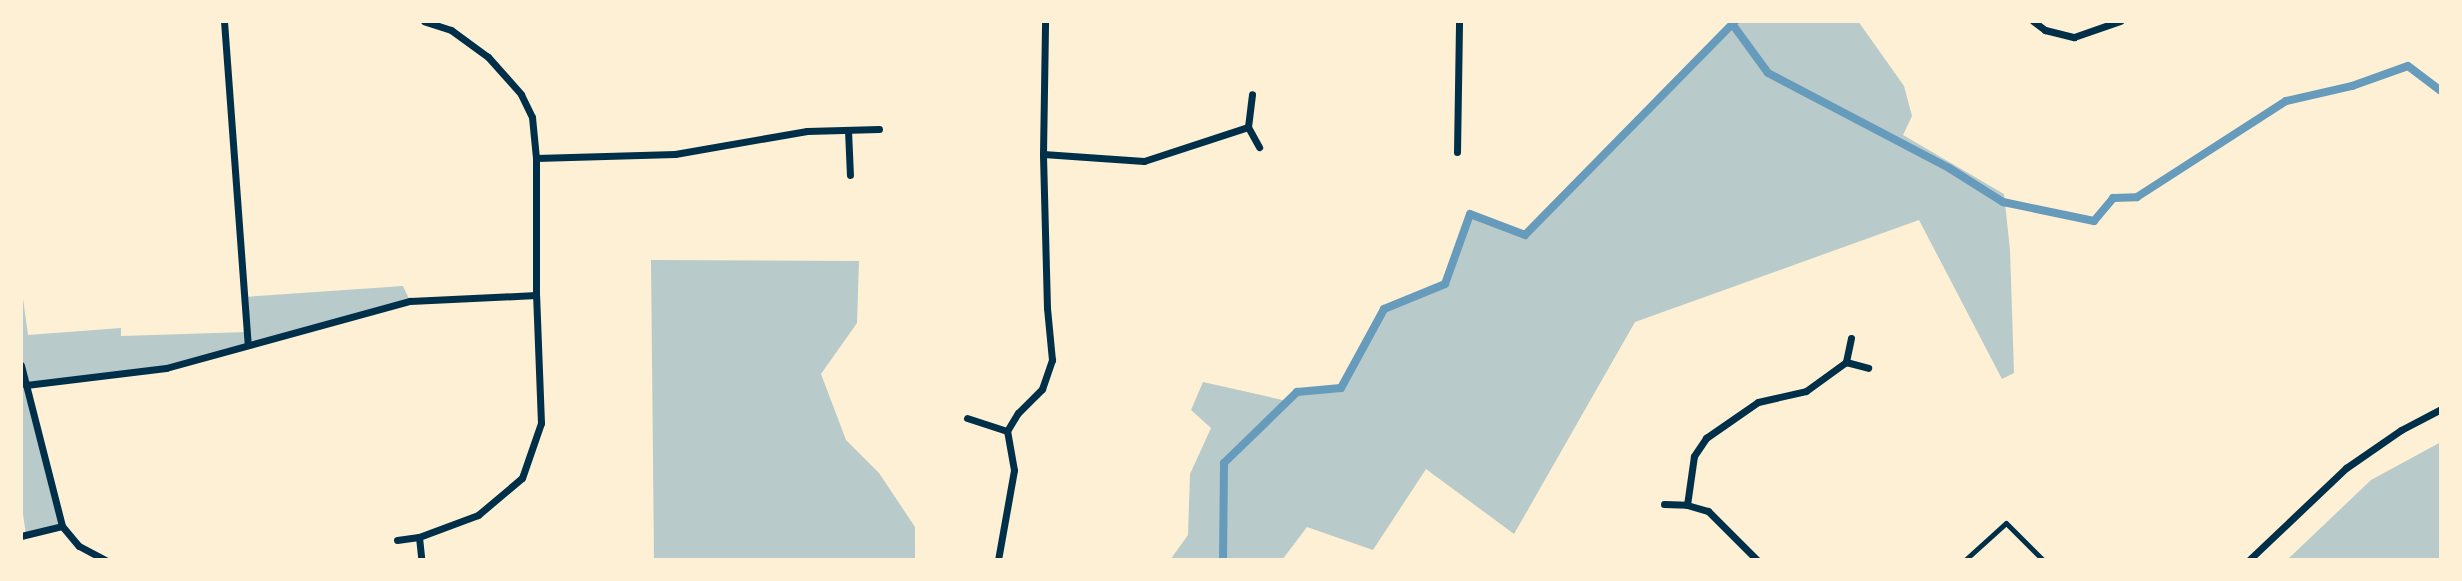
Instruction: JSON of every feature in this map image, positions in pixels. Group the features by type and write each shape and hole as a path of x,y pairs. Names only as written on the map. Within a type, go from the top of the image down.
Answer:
{"street":[{"path":"224,21 248,344"},
{"path":"397,540 419,537 478,515 522,478 541,423 536,295 536,158 532,117 521,94 488,57 450,30 424,21"},
{"path":"998,560 1014,470 1007,431 1018,413 1042,390 1052,360 1047,308 1043,154 1045,21"},
{"path":"1457,152 1459,21"},
{"path":"2033,21 2045,30 2074,37 2120,21"},
{"path":"1252,94 1248,127 1259,147"},
{"path":"1043,154 1144,161 1248,127"},
{"path":"536,158 675,153 807,131 879,129"},
{"path":"848,130 850,174"},
{"path":"26,385 166,368 410,301 536,295"},
{"path":"1686,505 1694,456 1706,438 1758,402 1807,391 1846,362 1851,338"},
{"path":"1846,362 1868,368"},
{"path":"21,365 62,526 79,546 105,560"},
{"path":"2249,560 2346,468 2401,430 2441,409"},
{"path":"967,418 1007,431"},
{"path":"1664,504 1686,505 1709,511 1757,560"},
{"path":"21,536 62,526"},
{"path":"419,537 421,557"}],"lane":[{"path":"1965,560 2007,523 2043,560"}],"shaded area":[{"path":"1735,21 1858,21 1904,86 1912,116 1903,135 2004,194 2010,250 2014,373 2002,379 1919,220 1635,322 1514,534 1426,469 1373,550 1307,527 1282,560 1170,560 1188,535 1190,474 1211,428 1191,410 1203,382 1287,401 1297,392 1341,387 1384,309 1445,283 1470,214 1525,235"},
{"path":"651,260 859,261 857,323 821,374 846,440 879,473 915,527 915,560 654,560"},
{"path":"21,284 28,335 121,328 121,336 247,332 244,297 403,286 410,301 166,368 26,385 62,526 26,535 21,500"},
{"path":"2441,442 2441,560 2287,560 2371,480"}],"waterway":[{"path":"1223,560 1224,463 1297,392 1341,388 1384,309 1445,284 1470,214 1525,235 1735,21"},
{"path":"1733,25 1768,73 1949,168 2003,202 2094,221 2113,198 2137,197 2286,101 2352,86 2408,66 2441,91"}]}
